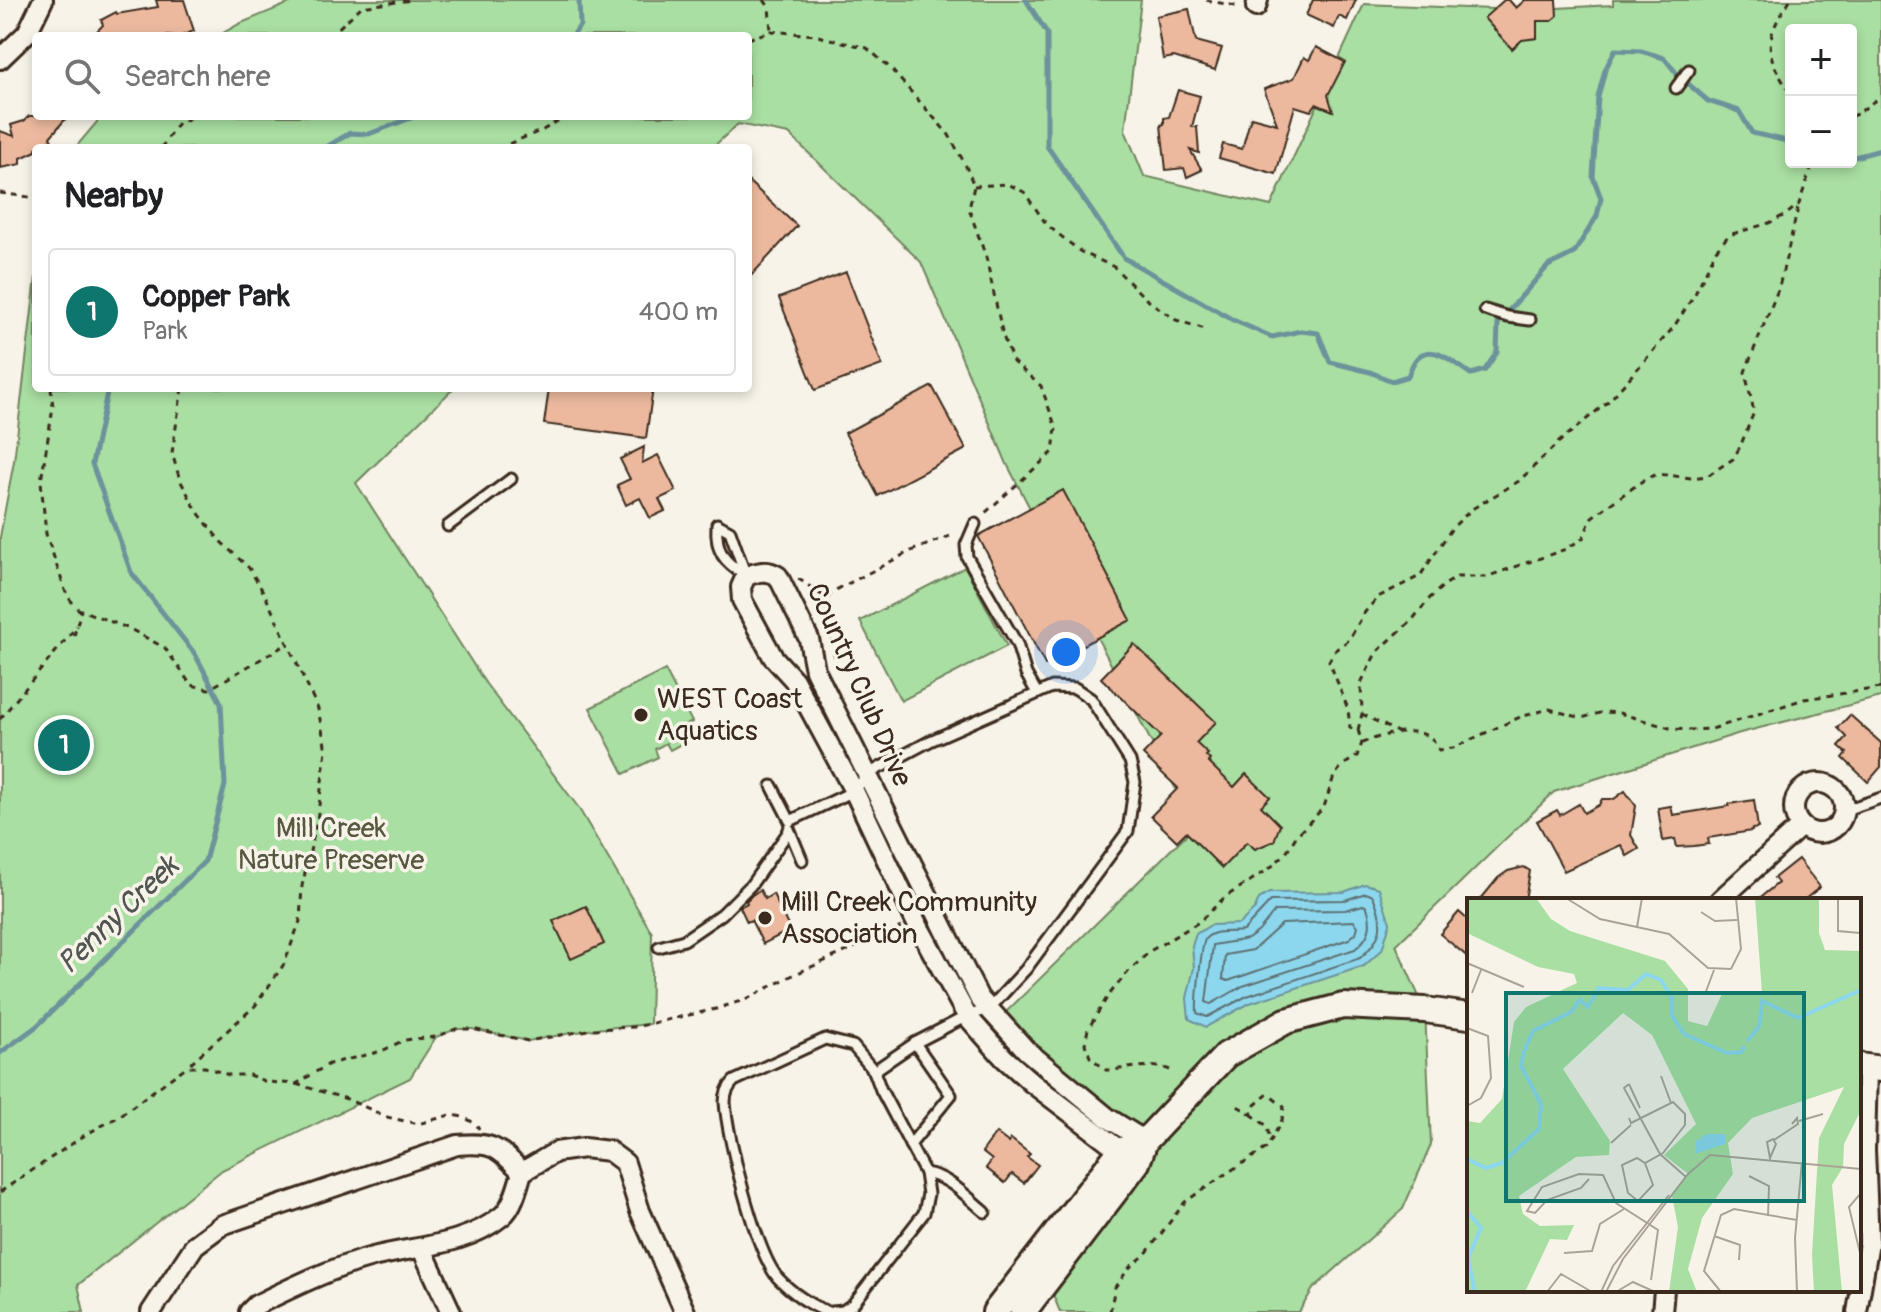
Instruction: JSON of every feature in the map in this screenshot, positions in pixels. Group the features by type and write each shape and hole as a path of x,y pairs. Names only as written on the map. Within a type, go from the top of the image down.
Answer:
{"street":[{"path":"0,59 27,33 43,0"},
{"name":"Country Club Drive","path":"771,572 778,576 809,639 815,670 979,998 1026,1050 1108,1118 1134,1152 1032,1083 1004,1058 967,1016 915,920 854,791 794,680 773,657 742,600 741,587 746,576 771,572"},
{"path":"1822,783 1840,794 1845,810 1843,818 1832,831 1816,833 1801,826 1795,814 1795,801 1808,786 1822,783"},
{"path":"1722,898 1801,826"},
{"path":"995,1312 1134,1152 1226,1055 1286,1021 1343,1006 1425,1010 1467,1016"},
{"path":"1861,1289 1869,1242 1865,1150 1869,1068"},
{"path":"151,1312 195,1245 222,1225 457,1145 484,1143 503,1154 522,1172"},
{"path":"249,1312 256,1305 309,1279 371,1258 422,1249 472,1233 504,1215 517,1191 522,1172 556,1152 584,1148 609,1151 625,1163 640,1211 685,1312"},
{"path":"1023,1312 1134,1152"},
{"path":"422,1249 451,1312"},
{"path":"1662,1312 1664,1292"},
{"path":"1857,1312 1860,1292"}],"lane":[{"path":"1676,88 1689,70"},
{"path":"1485,310 1530,320"},
{"path":"448,526 511,479"},
{"path":"717,524 730,531 746,576 728,564 716,541 717,524"},
{"path":"975,524 966,545 967,557 1017,644 1026,674 1037,693"},
{"path":"659,947 684,940 722,914 751,885 789,826 854,791 868,774 930,741 1037,693 1052,687 1075,688 1091,699 1130,761 1135,782 1128,831 1026,969 989,1009 967,1016 915,1043 874,1071"},
{"path":"772,786 802,860"},
{"path":"1845,810 1881,798"},
{"path":"825,1039 853,1046 874,1071 910,1145 925,1173 928,1194 924,1213 853,1304 843,1311 830,1312 814,1307 778,1277 768,1261 737,1172 725,1101 727,1088 734,1081 825,1039"},
{"path":"910,1145 951,1095 915,1043"},
{"path":"925,1173 937,1175 951,1183 985,1212"}],"path":[{"path":"334,32 361,7 411,0"},
{"path":"764,0 769,7 771,31"},
{"path":"1206,0 1227,6 1257,4"},
{"path":"1785,84 1771,61 1768,46 1778,18 1790,0"},
{"path":"752,38 771,31 814,35 867,48 889,67 949,135 974,186 969,209 986,257 1003,336 1013,362 1041,386 1056,428 1053,452 975,524 844,584 828,597 826,614 836,658 835,672"},
{"path":"1857,114 1881,96"},
{"path":"164,144 178,123 187,120"},
{"path":"508,144 559,120"},
{"path":"1170,1070 1144,1067 1106,1070 1090,1057 1085,1044 1088,1029 1128,972 1150,951 1199,922 1225,897 1269,869 1324,807 1334,776 1357,756 1362,743 1358,730 1362,714 1361,683 1376,653 1413,619 1430,598 1457,577 1486,577 1566,549 1583,538 1592,517 1645,479 1658,474 1691,478 1707,476 1733,459 1754,412 1745,372 1779,287 1811,168"},
{"path":"974,186 1008,184 1024,192 1047,225 1081,252 1114,267 1146,299 1176,320 1208,330"},
{"path":"0,193 32,197"},
{"path":"1358,730 1350,728 1348,709 1329,661 1335,650 1349,640 1365,612 1378,597 1420,576 1452,528 1472,509 1519,481 1559,442 1610,400 1673,328 1695,294 1716,250 1729,235 1769,223 1799,204"},
{"path":"51,392 53,407 41,481 46,534 67,596 81,610 151,638 165,648 191,685 209,689 288,643"},
{"path":"0,1192 85,1135 118,1117 186,1067 255,1006 284,964 300,921 302,886 317,821 326,750 318,709 264,593 249,568 220,541 180,480 172,453 181,392"},
{"path":"778,576 796,578 810,584 821,596 828,597"},
{"path":"74,636 81,610"},
{"path":"0,719 77,626"},
{"path":"1362,743 1384,735 1417,733 1431,738 1439,750 1453,748 1520,717 1549,709 1582,718 1603,712 1619,713 1673,729 1712,729 1804,699 1881,688"},
{"path":"1362,714 1401,734"},
{"path":"296,1084 329,1064 382,1051 404,1040 436,1037 456,1029 472,1029 528,1041 594,1029 635,1027 716,1009 747,999 915,920"},
{"path":"186,1067 205,1067 229,1075 249,1075 267,1082 296,1084 347,1099 387,1117 418,1124 450,1115 464,1117 477,1125 484,1143"},
{"path":"1110,1312 1115,1287 1130,1267 1145,1255 1185,1202 1267,1148 1282,1120 1284,1107 1268,1094 1255,1105 1251,1114"},
{"path":"1234,1104 1267,1126 1270,1143"}],"green space":[{"path":"297,0 1141,0 1125,130 1144,176 1271,206 1364,4 1519,10 1613,5 1613,0 1881,0 1881,697 1740,733 1554,792 1396,945 1425,1010 1431,1145 1403,1209 1313,1289 1299,1312 1060,1312 1047,1280 1144,1141 998,1020 1195,826 1007,464 921,262 789,134 738,124 716,144 78,144 99,120 752,120 752,32 225,32"},
{"name":"Mill Creek Nature Preserve","path":"32,310 32,392 450,392 356,483 486,684 578,807 652,933 650,1024 594,1029 528,1041 472,1029 456,1029 436,1037 410,1078 222,1170 78,1285 84,1312 0,1312 0,537 14,461"},
{"path":"965,567 1007,646 901,701 860,621"},
{"name":"WEST Coast Aquatics","path":"665,670 692,722 679,729 685,742 670,750 666,743 655,749 658,757 624,774 590,708"}],"water":[{"path":"1365,884 1379,888 1390,923 1382,950 1364,966 1250,1003 1206,1027 1189,1019 1187,998 1194,968 1192,946 1196,934 1211,925 1239,924 1255,909 1259,899 1269,893 1344,892"}],"building":[{"path":"156,0 184,0 194,31 96,32 103,25 101,20 116,12 158,7"},
{"path":"1313,0 1356,0 1347,20 1339,16 1334,28 1306,15"},
{"path":"1504,0 1509,0 1516,8 1525,0 1556,0 1557,16 1551,21 1537,21 1537,38 1522,40 1512,49 1484,18"},
{"path":"1189,9 1196,41 1222,48 1215,70 1174,57 1163,59 1156,16"},
{"path":"1316,47 1345,62 1328,95 1333,111 1316,104 1311,111 1295,106 1276,174 1219,158 1223,144 1242,149 1251,117 1277,124 1264,89 1294,78 1304,57 1309,60"},
{"path":"1178,90 1200,96 1192,127 1197,127 1199,153 1190,150 1202,170 1187,177 1184,168 1166,170 1161,125 1164,118 1169,117"},
{"path":"29,116 32,120 65,120 50,137 53,143 32,144 32,153 21,158 21,164 0,168 0,131 14,136 11,125"},
{"path":"752,185 797,226 752,275"},
{"path":"846,272 882,365 815,390 779,298"},
{"path":"932,386 966,449 878,496 845,433"},
{"path":"548,392 652,392 646,438 544,424"},
{"path":"644,447 642,463 658,455 676,491 659,499 665,511 650,518 640,498 626,505 617,485 630,479 620,459"},
{"path":"1063,490 1131,620 1045,665 978,536"},
{"path":"1134,644 1216,722 1196,743 1208,754 1208,762 1234,787 1246,774 1270,797 1261,806 1280,825 1274,841 1255,849 1247,842 1222,868 1186,832 1177,841 1151,816 1178,788 1143,755 1161,736 1101,678"},
{"path":"1850,715 1881,743 1881,767 1868,782 1843,758 1847,753 1839,746 1847,737 1838,728"},
{"path":"1625,791 1636,806 1631,835 1639,849 1627,856 1621,845 1564,871 1537,821 1557,810 1560,815 1579,804 1584,813 1599,805 1602,799 1614,799"},
{"path":"1754,800 1758,828 1752,831 1708,838 1709,844 1694,846 1677,847 1675,839 1663,841 1658,808 1671,806 1673,815"},
{"path":"1798,859 1820,887 1806,898 1759,898 1778,883 1774,878"},
{"path":"1524,867 1530,871 1525,898 1482,898 1498,878 1508,871"},
{"name":"Mill Creek Community Association","path":"760,890 765,899 773,894 790,930 763,944 751,920 747,922 740,907"},
{"path":"586,906 604,944 571,959 553,921"},
{"path":"1459,912 1467,919 1467,956 1440,934"},
{"path":"996,1133 1009,1143 1011,1139 1038,1165 1024,1183 1012,1174 1005,1183 986,1168 992,1160 982,1152"}],"waterway":[{"name":"Penny Creek","path":"576,32 580,25 579,0"},
{"name":"Penny Creek","path":"1026,0 1047,33 1047,146 1124,258 1233,320 1272,337 1301,331 1318,333 1330,362 1392,381 1408,376 1417,358 1430,352 1445,357 1471,374 1485,370 1497,352 1498,323 1548,266 1574,253 1597,216 1601,198 1593,177 1598,97 1605,70 1615,50 1641,51 1664,58 1708,101 1739,111 1752,133 1785,141"},
{"name":"Penny Creek","path":"332,144 350,133 369,134 406,120"},
{"name":"Penny Creek","path":"1857,156 1881,150"},
{"name":"Penny Creek","path":"0,1053 37,1026 205,861 225,785 221,703 195,654 131,572 92,464 107,392"}],"place":[{"name":"WEST Coast Aquatics","path":"641,715"},
{"name":"Copper Park","path":"64,745"},
{"name":"Mill Creek Community Association","path":"765,918"}]}
